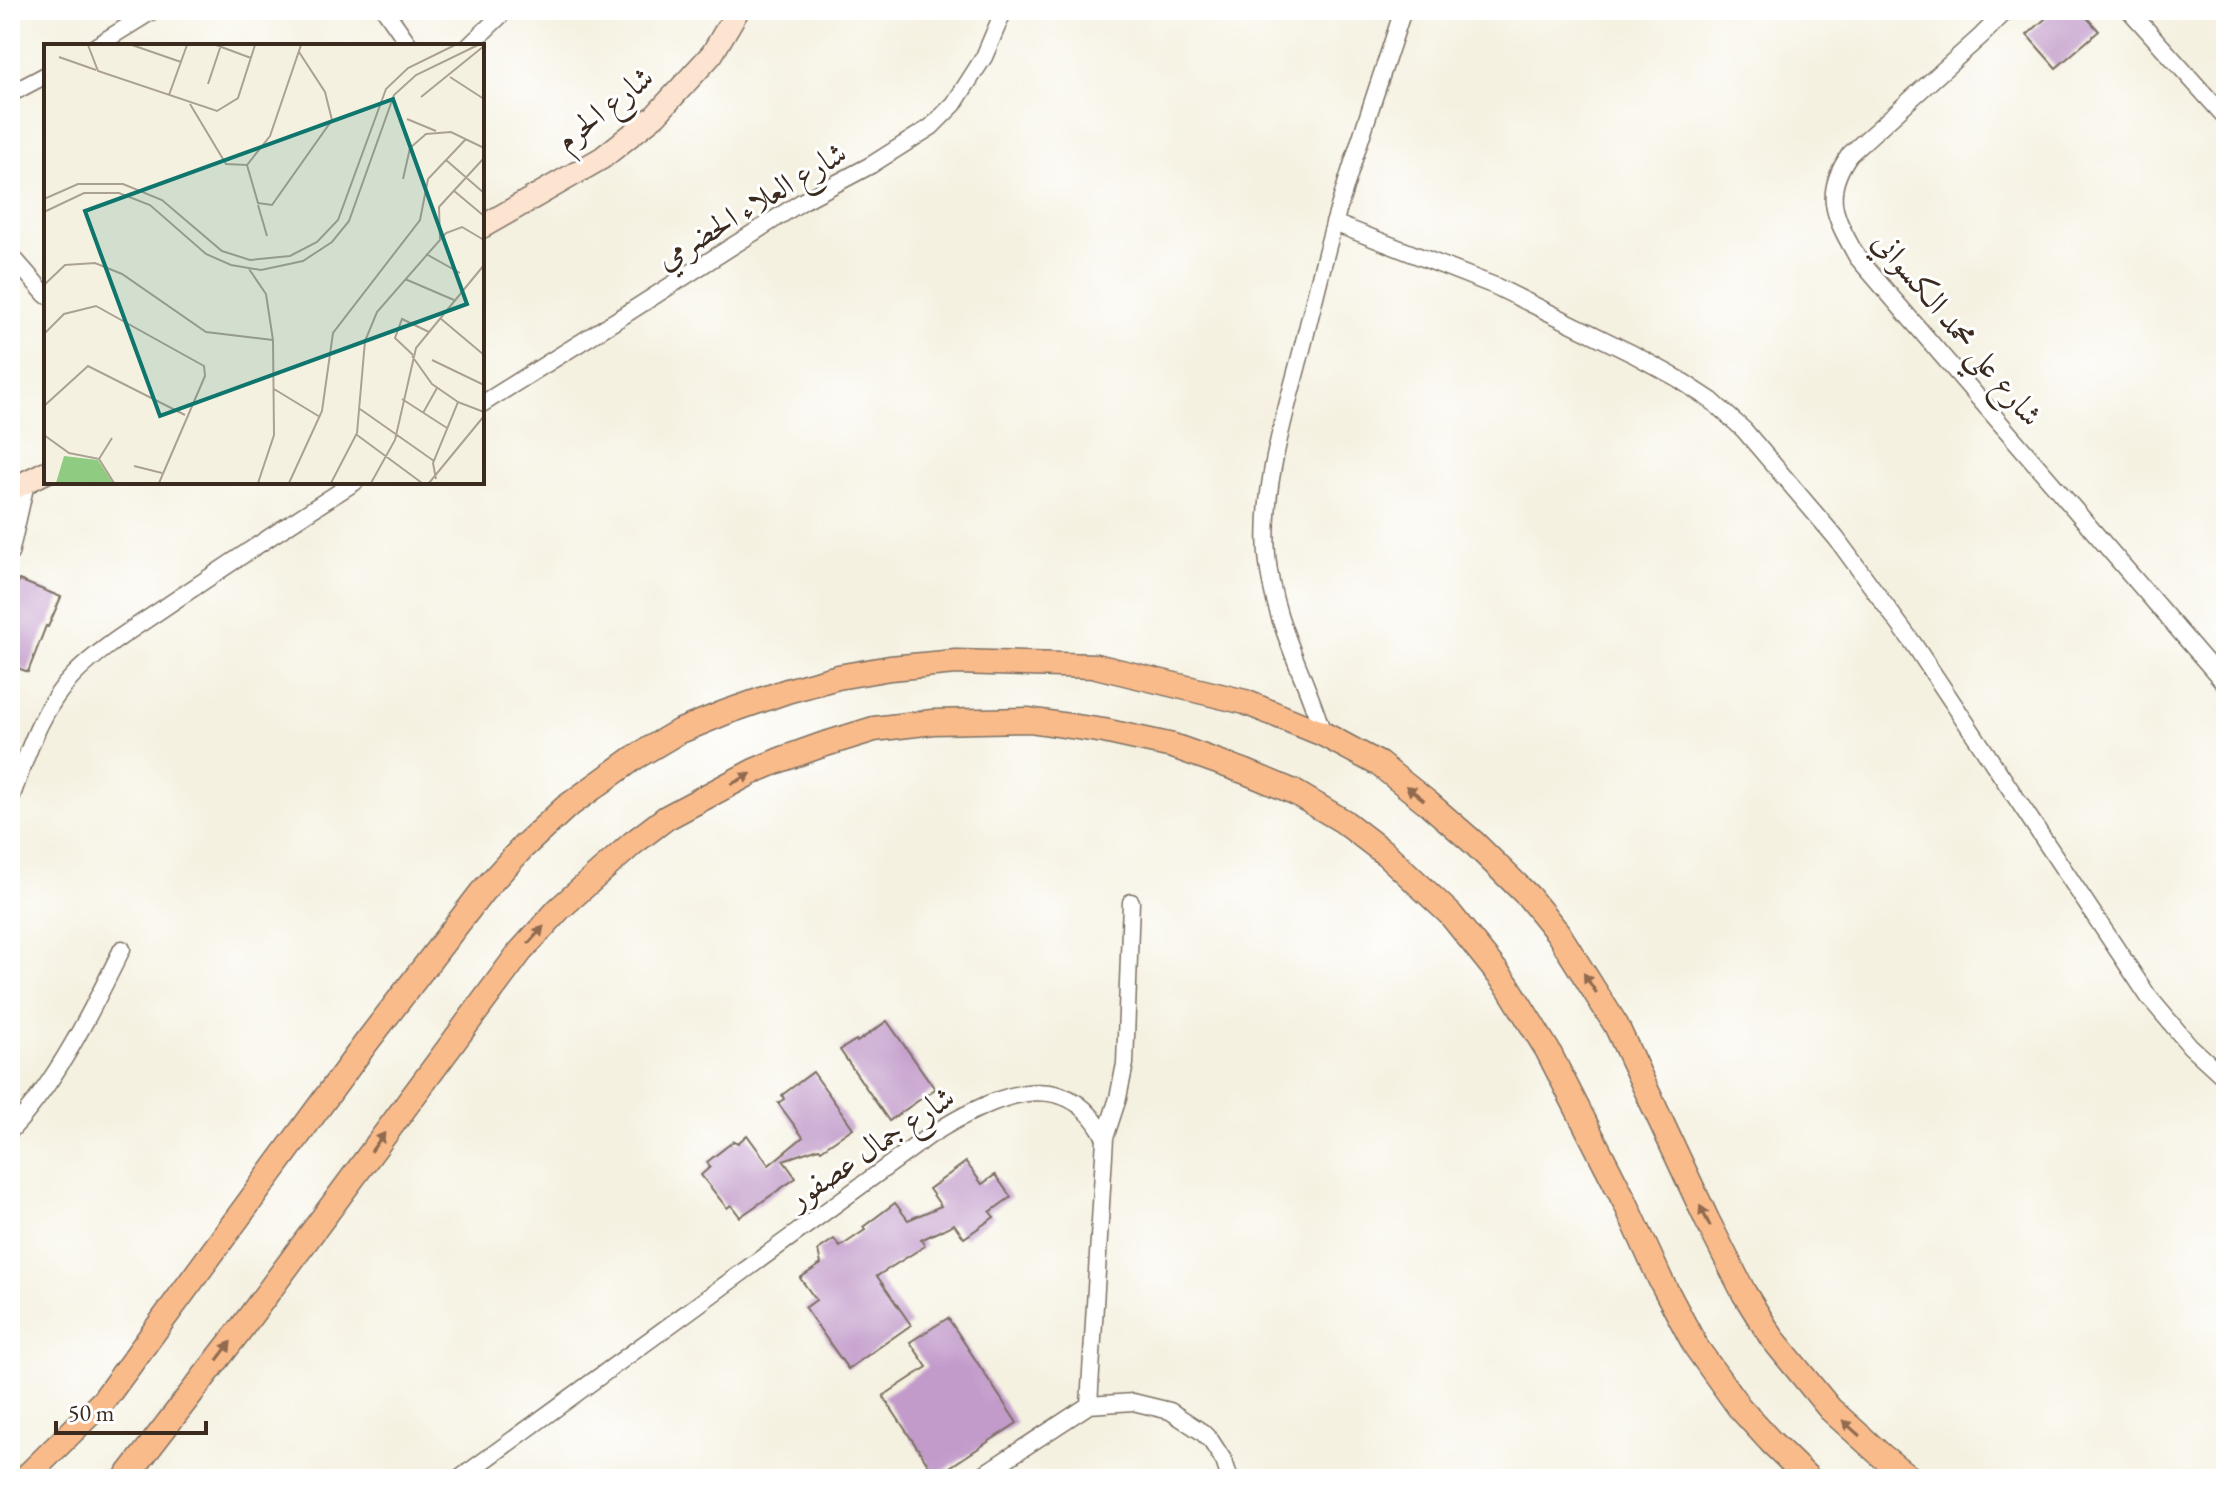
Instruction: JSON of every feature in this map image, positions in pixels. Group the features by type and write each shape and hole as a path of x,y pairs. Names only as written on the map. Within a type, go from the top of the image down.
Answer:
{"main road":[{"path":"24,1479 104,1400 366,1043 482,892 523,847 565,808 634,758 678,732 736,709 811,684 890,668 956,662 1096,666 1245,702 1323,734 1379,764 1428,803 1529,897 1558,933 1616,1025 1707,1220 1744,1293 1772,1338 1830,1409 1911,1479"},
{"path":"125,1479 237,1334 520,952 559,909 633,843 666,818 754,771 833,741 874,729 933,722 1029,720 1104,731 1173,746 1294,792 1343,821 1386,854 1450,914 1508,986 1548,1051 1696,1347 1739,1407 1809,1479"}],"street":[{"path":"99,44 154,10"},
{"path":"385,10 409,44"},
{"path":"471,44 506,10"},
{"name":"شارع الحرم","path":"484,226 602,158 655,116 712,54 738,10"},
{"name":"شارع العلاء الحضرمي","path":"484,403 789,209 899,149 931,127 954,104 984,57 1004,10"},
{"path":"1323,734 1279,620 1266,531 1267,505 1276,453 1334,223 1403,10"},
{"name":"شارع علي محمد الكسواني","path":"2007,10 1850,154 1839,170 1833,189 1837,220 1857,257 2226,685"},
{"path":"2129,10 2226,118"},
{"path":"10,94 44,76"},
{"path":"1334,223 1495,286 1633,354 1712,401 1744,430 1836,538 1913,643 2148,996 2190,1046 2226,1079"},
{"path":"10,254 44,293"},
{"path":"10,554 27,482"},
{"path":"10,801 28,752 51,704 72,676 108,646 285,525 352,484"},
{"path":"1089,1405 1105,1138 1125,1064 1131,902"},
{"path":"10,1131 49,1081 89,1018 122,949"},
{"name":"شارع جمال عصفور","path":"459,1479 821,1213 954,1120 982,1106 1025,1092 1062,1094 1083,1106 1096,1120 1105,1138"},
{"path":"976,1479 1089,1405 1133,1402 1170,1411 1202,1432 1224,1461 1230,1479"}],"building":[{"path":"2055,10 2080,10 2099,31 2056,68 2027,35"},
{"path":"19,580 61,597 28,672 10,665 10,602"},
{"path":"887,1021 935,1089 889,1121 840,1050"},
{"path":"813,1072 853,1128 821,1150 819,1148 783,1160 796,1178 740,1217 731,1205 727,1208 701,1175 710,1167 707,1162 747,1135 769,1165 803,1137 778,1103 784,1099 782,1095"},
{"path":"966,1162 982,1184 995,1175 1011,1197 990,1212 994,1217 964,1238 954,1224 921,1240 925,1246 877,1276 911,1325 848,1369 805,1308 816,1300 800,1278 821,1264 818,1250 834,1239 840,1247 895,1203 908,1220 941,1206 929,1189"},
{"path":"948,1318 1017,1423 936,1476 883,1396 927,1367 910,1342"}]}
